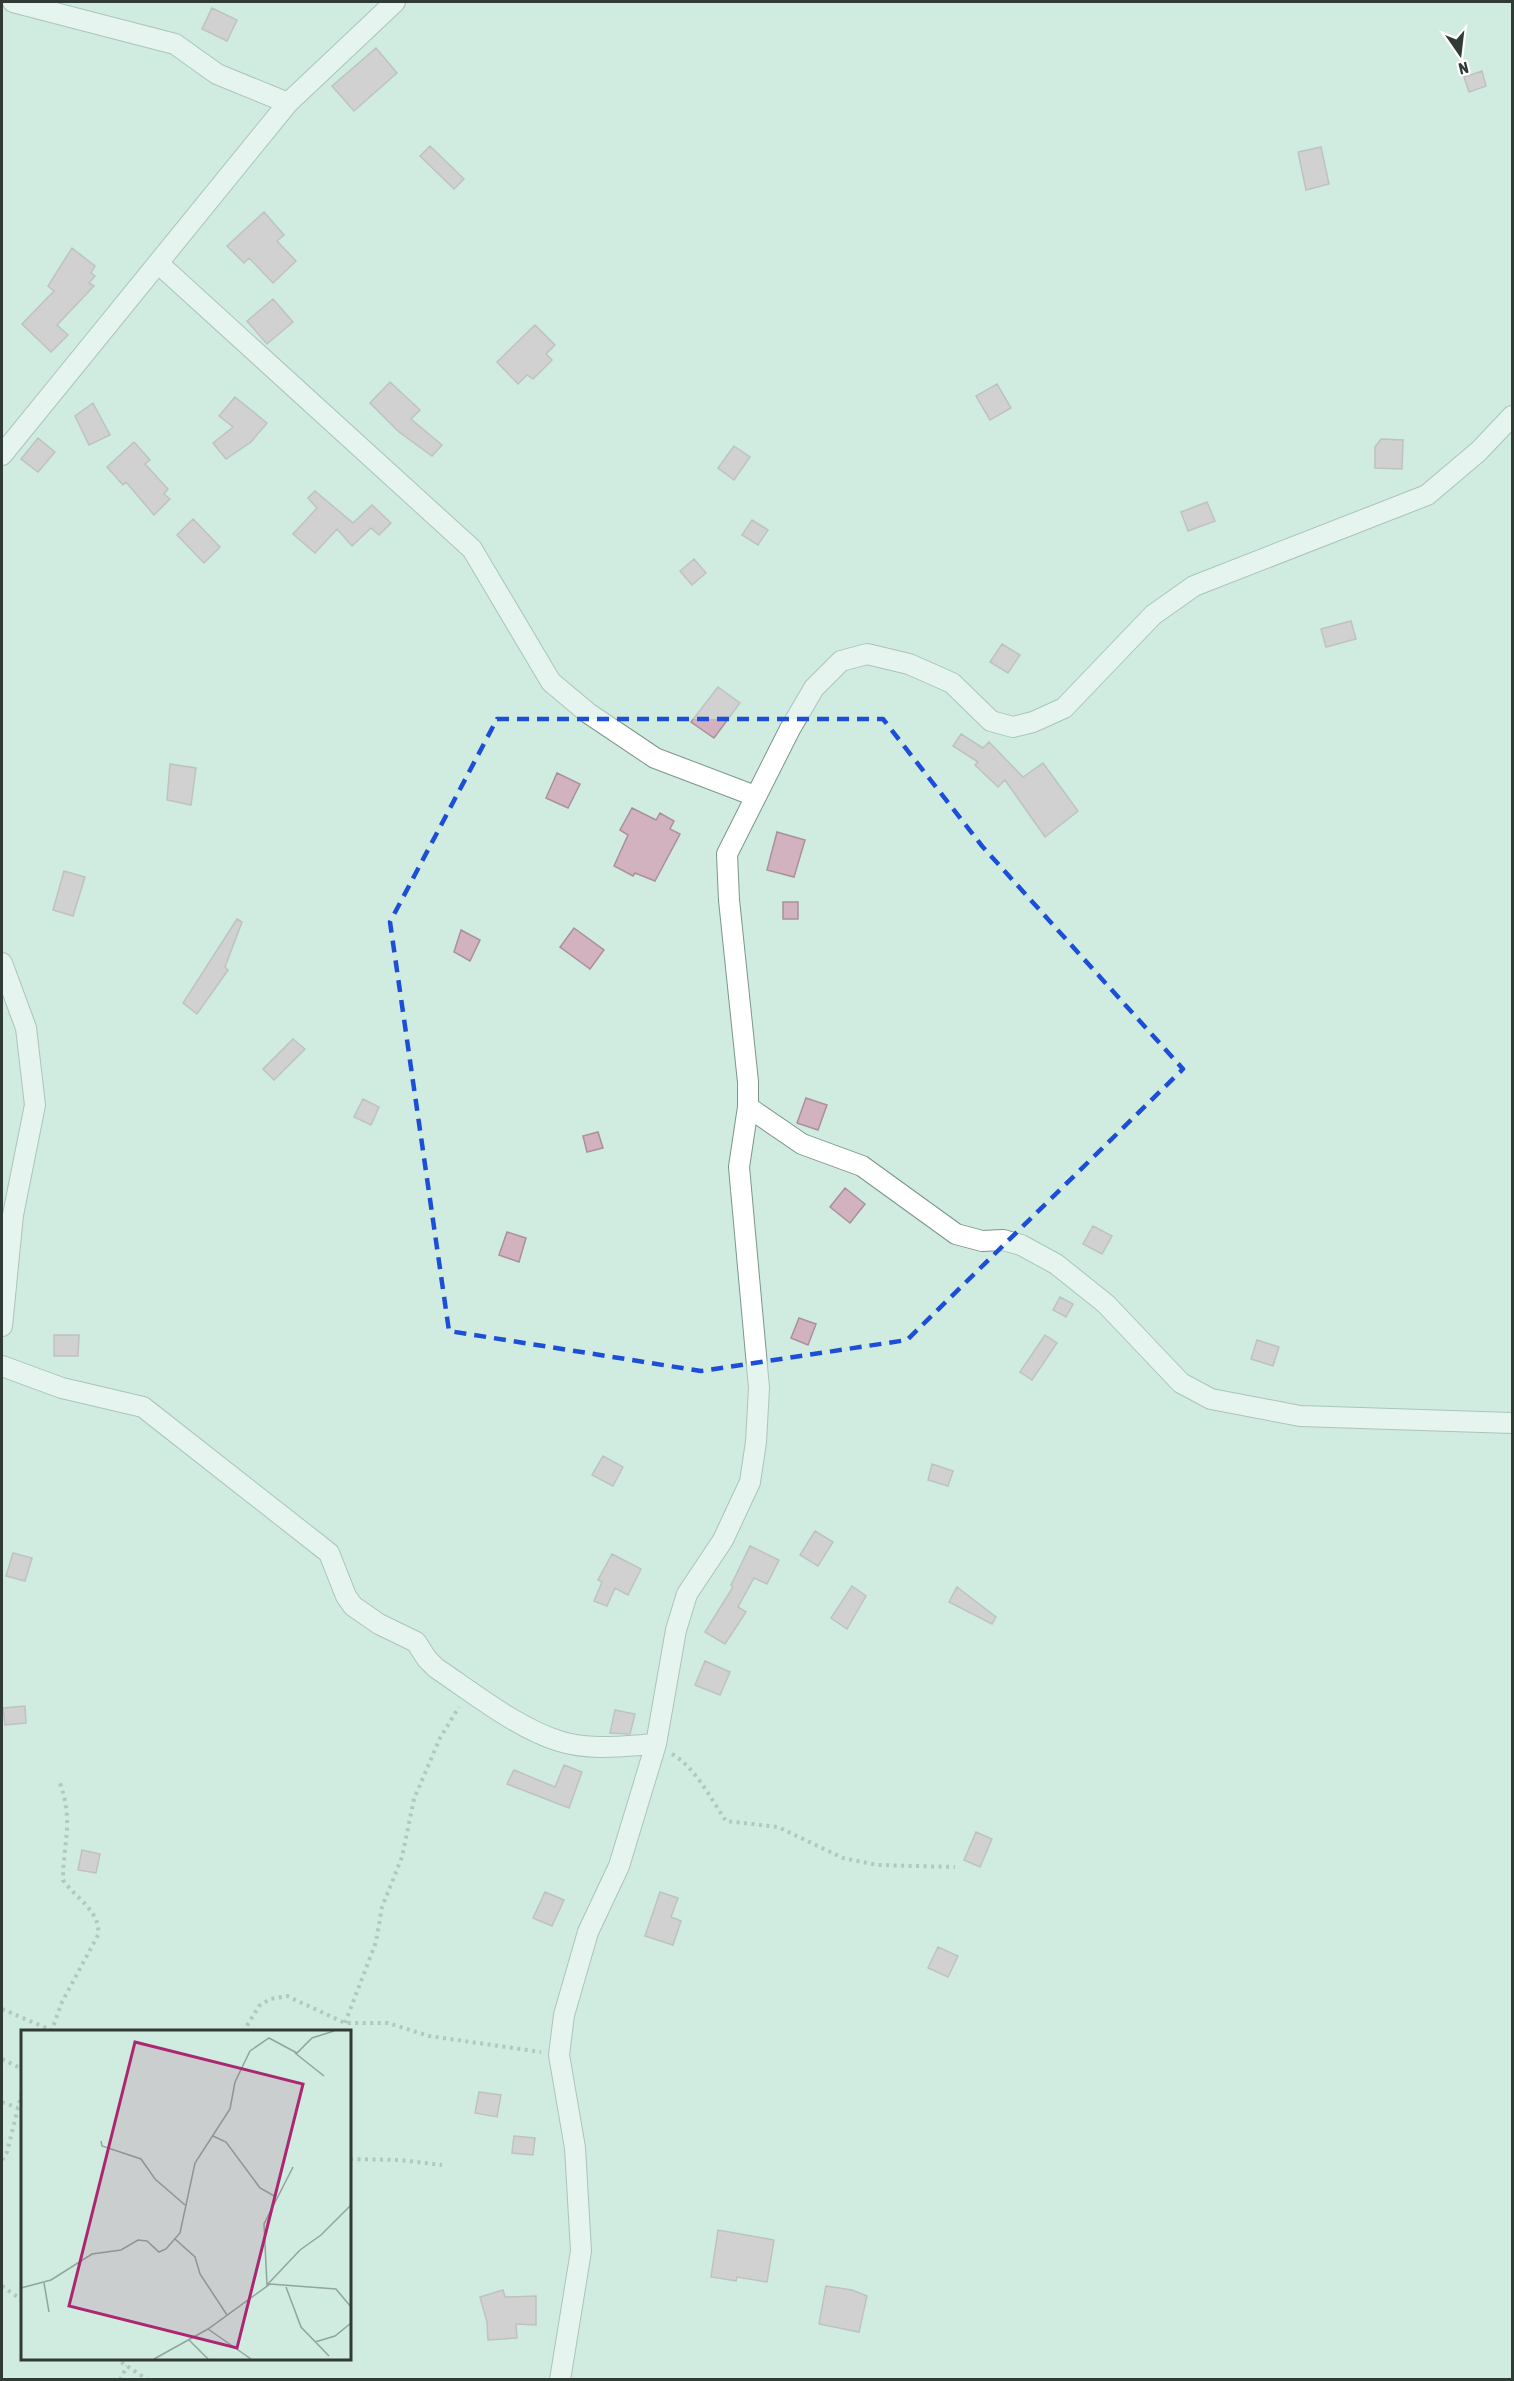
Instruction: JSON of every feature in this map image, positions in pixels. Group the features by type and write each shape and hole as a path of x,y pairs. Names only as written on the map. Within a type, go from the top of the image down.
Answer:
{"street":[{"path":"13,2 175,44 217,74 288,103"},
{"path":"2,455 288,103 395,2"},
{"path":"159,264 472,549 551,682 588,713 655,758 755,796"},
{"path":"560,2379 582,2251 575,2148 559,2055 564,2015 588,1932 619,1866 656,1744 676,1630 687,1594 723,1539 750,1482 756,1442 759,1388 739,1167 748,1107 748,1082 729,900 727,854 755,796 814,688 842,661 867,654 909,664 952,683 991,722 1012,727 1033,722 1064,708 1153,615 1194,586 1427,495 1479,451 1512,416"},
{"path":"2,963 26,1028 35,1105 13,1215 2,1326"},
{"path":"748,1107 802,1144 862,1166 956,1234 982,1241 1003,1240 1021,1245 1056,1264 1106,1304 1181,1383 1211,1399 1235,1401 1300,1416 1512,1424"},
{"path":"2,1366 62,1388 143,1407 329,1553 346,1596 353,1605 379,1624 416,1642 427,1659 469,1690 527,1727 559,1741 599,1747 656,1744"}],"path":[{"path":"345,2023 376,1942 382,1906 402,1857 414,1799 440,1738 469,1690"},
{"path":"656,1744 679,1758 726,1821 778,1827 843,1858 877,1865 956,1867"},
{"path":"51,2030 62,2002 99,1935 100,1924 93,1911 72,1894 63,1880 68,1839 67,1802 60,1783"},
{"path":"244,2030 259,2006 270,1999 287,1996 345,2023 388,2023 429,2036 488,2042 559,2055"},
{"path":"2,2009 49,2030"},
{"path":"2,2059 21,2068"},
{"path":"2,2160 7,2152 21,2096"},
{"path":"2,2102 18,2108"},
{"path":"351,2159 400,2160 442,2165"},
{"path":"2,2286 21,2299"},
{"path":"118,2360 148,2379"},
{"path":"120,2379 127,2366"}],"highlighted area":[{"path":"497,719 883,719 982,846 1183,1069 907,1340 701,1371 449,1331 390,922"}],"building":[{"path":"212,8 237,20 227,41 202,29"},
{"path":"376,48 397,73 354,111 332,86"},
{"path":"1482,71 1486,86 1469,92 1464,77"},
{"path":"430,146 464,179 454,189 420,156"},
{"path":"1321,147 1329,184 1306,190 1298,152"},
{"path":"264,212 284,235 277,241 296,261 273,283 249,258 244,263 227,246"},
{"path":"72,248 95,266 91,273 95,276 89,283 94,286 57,325 68,335 51,352 22,324 54,291 48,286"},
{"path":"273,299 293,322 267,344 247,321"},
{"path":"535,325 555,345 546,354 552,360 533,379 527,375 518,384 497,362"},
{"path":"390,382 420,410 411,419 442,445 432,456 399,432 370,403"},
{"path":"997,384 1011,408 990,420 976,396"},
{"path":"235,397 267,423 251,442 226,459 213,443 233,427 219,416"},
{"path":"93,403 110,435 89,445 75,416"},
{"path":"38,438 55,452 38,472 21,459"},
{"path":"1381,439 1403,440 1402,469 1375,468 1375,447"},
{"path":"134,442 150,460 145,464 168,489 164,494 170,499 154,515 126,482 123,485 107,467"},
{"path":"734,446 750,457 734,480 718,468"},
{"path":"315,491 353,523 372,505 391,523 379,535 371,528 352,546 337,529 315,553 293,534 317,508 308,498"},
{"path":"1207,502 1215,521 1188,531 1181,512"},
{"path":"193,519 220,547 204,563 177,535"},
{"path":"752,520 768,530 758,545 742,535"},
{"path":"694,559 706,573 692,585 680,571"},
{"path":"1351,621 1356,639 1326,647 1321,629"},
{"path":"1002,644 1020,655 1008,673 990,662"},
{"path":"718,687 740,703 714,738 691,722"},
{"path":"961,734 983,748 989,742 1023,777 1043,763 1078,811 1045,837 1005,780 998,787 975,765 978,762 953,746"},
{"path":"170,764 196,768 191,805 167,800"},
{"path":"557,773 580,784 568,808 546,798"},
{"path":"632,808 656,820 660,813 674,821 670,829 680,834 655,881 635,873 633,876 614,866 628,835 620,830"},
{"path":"777,832 805,840 794,877 767,870"},
{"path":"64,871 85,877 73,916 53,910"},
{"path":"783,902 798,902 798,919 783,919"},
{"path":"237,919 242,922 225,967 228,970 197,1014 183,1003"},
{"path":"574,928 604,950 590,969 560,947"},
{"path":"461,930 480,940 470,961 454,952"},
{"path":"293,1039 305,1049 274,1080 263,1069"},
{"path":"806,1098 827,1105 818,1130 797,1123"},
{"path":"363,1099 379,1107 371,1125 354,1117"},
{"path":"598,1132 603,1148 587,1152 583,1136"},
{"path":"845,1188 865,1204 850,1223 830,1207"},
{"path":"1093,1226 1112,1236 1102,1254 1083,1244"},
{"path":"507,1232 526,1238 519,1262 499,1255"},
{"path":"1060,1297 1073,1304 1066,1317 1053,1310"},
{"path":"799,1318 816,1324 808,1345 791,1338"},
{"path":"54,1335 79,1335 78,1356 54,1356"},
{"path":"1045,1335 1057,1343 1032,1380 1020,1372"},
{"path":"1257,1340 1279,1347 1273,1366 1251,1359"},
{"path":"603,1456 623,1467 613,1486 592,1475"},
{"path":"932,1464 953,1471 948,1486 928,1480"},
{"path":"815,1531 833,1542 818,1566 800,1555"},
{"path":"750,1546 779,1560 767,1584 754,1578 738,1607 746,1612 725,1644 705,1632 733,1587 731,1585"},
{"path":"13,1553 32,1558 25,1581 6,1576"},
{"path":"612,1554 641,1569 628,1595 615,1588 607,1606 594,1601 602,1582 598,1580"},
{"path":"852,1586 866,1596 847,1629 831,1618"},
{"path":"957,1587 996,1617 992,1624 949,1602"},
{"path":"705,1661 730,1672 720,1695 695,1685"},
{"path":"25,1706 26,1723 5,1725 3,1708"},
{"path":"615,1710 635,1714 630,1734 610,1733"},
{"path":"564,1765 582,1772 569,1808 507,1784 514,1770 555,1787"},
{"path":"976,1832 992,1839 980,1867 964,1860"},
{"path":"82,1850 100,1854 96,1873 78,1870"},
{"path":"545,1892 564,1900 552,1926 533,1918"},
{"path":"660,1892 678,1898 671,1917 681,1921 673,1945 645,1936"},
{"path":"938,1947 958,1956 948,1977 928,1968"},
{"path":"479,2092 501,2095 497,2117 475,2113"},
{"path":"514,2136 535,2138 533,2155 512,2153"},
{"path":"718,2230 774,2240 767,2282 737,2277 736,2281 711,2277"},
{"path":"826,2286 852,2290 867,2296 859,2332 819,2324"},
{"path":"503,2290 505,2297 536,2296 536,2325 516,2324 517,2338 488,2340 487,2322 480,2297"}]}
